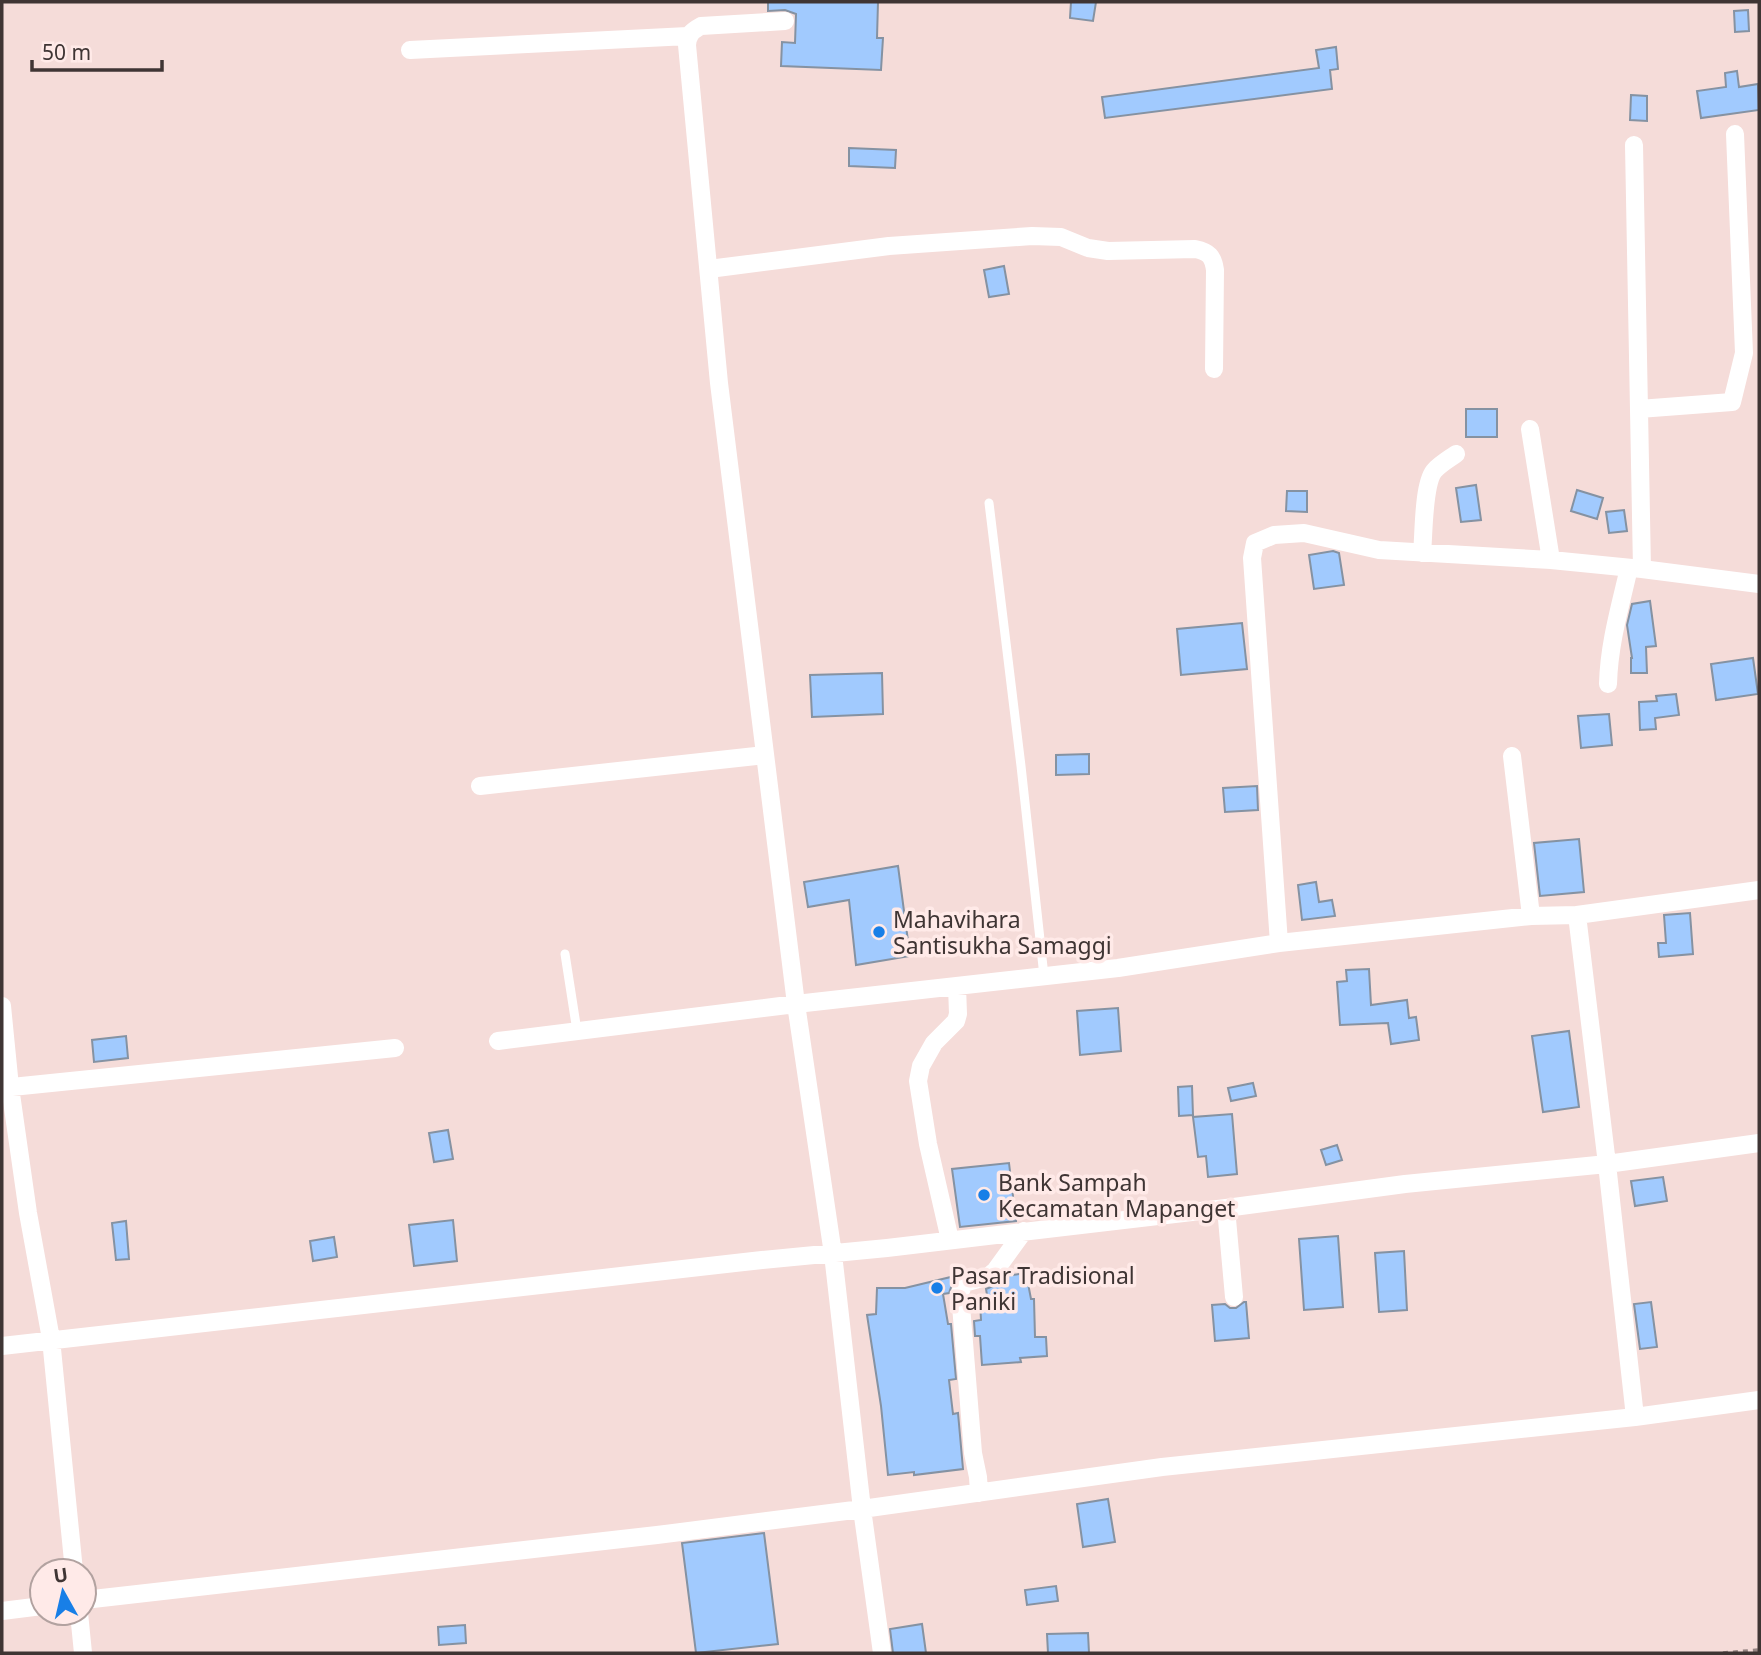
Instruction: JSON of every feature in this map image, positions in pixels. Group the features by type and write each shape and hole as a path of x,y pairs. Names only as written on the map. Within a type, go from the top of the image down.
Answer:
{"street":[{"path":"785,21 701,26 692,30 687,45 719,383 796,1004 833,1254 862,1509 882,1653"},
{"path":"410,50 688,36"},
{"path":"1639,409 1732,402 1744,353 1735,134"},
{"path":"1608,684 1614,625 1635,569 1639,409 1634,145"},
{"path":"709,269 889,246 1032,236 1061,237 1088,248 1108,251 1195,249 1206,252 1213,258 1215,270 1214,369"},
{"path":"1530,429 1551,560"},
{"path":"1422,553 1427,490 1431,476 1456,454"},
{"path":"1279,943 1252,558 1255,543 1274,535 1304,533 1379,550 1551,560 1759,584"},
{"path":"480,786 765,755"},
{"path":"1512,756 1531,916"},
{"path":"498,1041 1118,968 1279,943 1531,916 1577,915 1759,890"},
{"path":"1577,915 1635,1417"},
{"path":"950,1240 928,1144 918,1081 921,1066 934,1043 956,1021 957,986"},
{"path":"2,1006 6,1087 51,1339 73,1557"},
{"path":"6,1087 395,1048"},
{"path":"2,1346 833,1254 1405,1184 1607,1164 1759,1143"},
{"path":"1226,1208 1234,1297"},
{"path":"979,1493 973,1453 960,1293 964,1283 995,1272 1024,1231"},
{"path":"98,1598 671,1534 1162,1466 1635,1417 1759,1400"},
{"path":"2,1611 28,1608"},
{"path":"80,1627 83,1653"}],"lane":[{"path":"989,503 1044,976"},
{"path":"565,954 577,1031"}],"path":[{"path":"1723,1653 1759,1650"}],"building":[{"path":"768,2 878,2 877,38 883,38 881,70 781,66 782,42 795,43 796,14 785,10 768,11"},
{"path":"1071,2 1096,2 1093,21 1070,18"},
{"path":"1748,10 1749,31 1735,32 1734,11"},
{"path":"1336,47 1338,69 1330,70 1332,89 1105,118 1102,97 1319,68 1316,50"},
{"path":"1737,71 1739,87 1758,84 1759,110 1701,118 1697,91 1726,87 1725,73"},
{"path":"1631,95 1647,96 1647,121 1630,120"},
{"path":"849,148 896,150 895,168 849,166"},
{"path":"1004,266 1009,294 989,297 984,270"},
{"path":"1466,409 1497,409 1497,437 1466,437"},
{"path":"1476,485 1481,520 1461,522 1456,488"},
{"path":"1577,490 1603,498 1597,519 1571,511"},
{"path":"1287,491 1307,491 1307,512 1286,511"},
{"path":"1624,510 1627,531 1609,533 1606,512"},
{"path":"1333,551 1339,553 1344,585 1314,589 1309,555"},
{"path":"1650,601 1656,646 1646,647 1647,673 1631,673 1632,658 1627,625 1632,604"},
{"path":"1242,623 1247,669 1181,675 1177,629"},
{"path":"1753,658 1758,694 1716,700 1711,664"},
{"path":"882,673 883,714 812,717 810,675"},
{"path":"1676,694 1679,715 1655,718 1656,729 1640,730 1639,702 1657,701 1656,696"},
{"path":"1609,714 1612,745 1581,748 1578,716"},
{"path":"1089,754 1089,774 1056,775 1056,755"},
{"path":"1257,786 1258,810 1225,812 1223,788"},
{"path":"1579,839 1584,892 1540,896 1534,843"},
{"name":"Mahavihara Santisukha Samaggi","path":"898,866 910,956 856,965 849,900 808,907 804,882"},
{"path":"1316,882 1319,902 1332,900 1335,916 1302,920 1298,885"},
{"path":"1690,913 1693,954 1659,957 1658,943 1666,943 1664,915"},
{"path":"1369,969 1371,1005 1407,1000 1409,1018 1416,1017 1419,1040 1391,1044 1388,1023 1340,1025 1337,982 1347,981 1346,970"},
{"path":"1118,1008 1121,1051 1080,1055 1077,1011"},
{"path":"1569,1031 1579,1107 1543,1112 1532,1036"},
{"path":"126,1036 128,1058 94,1062 92,1040"},
{"path":"1253,1083 1256,1096 1231,1101 1228,1088"},
{"path":"1192,1086 1193,1115 1179,1116 1178,1087"},
{"path":"1232,1114 1237,1174 1208,1177 1206,1156 1198,1157 1193,1117"},
{"path":"448,1130 453,1159 434,1162 429,1133"},
{"path":"1337,1145 1342,1160 1326,1165 1321,1150"},
{"name":"Bank Sampah Kecamatan Mapanget","path":"1009,1163 1016,1221 960,1227 952,1169"},
{"path":"1663,1177 1667,1201 1635,1206 1631,1181"},
{"path":"453,1220 457,1261 414,1266 409,1225"},
{"path":"126,1221 129,1259 116,1260 112,1223"},
{"path":"1338,1236 1343,1307 1304,1310 1299,1239"},
{"path":"334,1237 337,1257 313,1261 310,1241"},
{"path":"1404,1251 1407,1310 1379,1312 1375,1253"},
{"path":"1026,1273 1031,1299 1034,1299 1035,1337 1046,1337 1047,1356 1020,1358 1021,1362 982,1365 980,1336 975,1336 974,1321 981,1320 980,1302 988,1301 986,1289 996,1285 1005,1276"},
{"path":"955,1276 949,1293 943,1294 948,1324 951,1324 956,1379 949,1380 953,1414 958,1413 963,1469 888,1475 867,1315 876,1314 877,1288 905,1288"},
{"path":"1244,1302 1249,1338 1215,1341 1212,1305 1225,1304 1236,1308"},
{"path":"1651,1302 1657,1347 1640,1349 1634,1304"},
{"path":"1108,1499 1115,1542 1083,1547 1077,1504"},
{"path":"764,1533 778,1644 696,1653 682,1543"},
{"path":"1056,1586 1058,1601 1027,1605 1025,1590"},
{"path":"922,1624 926,1653 893,1653 890,1629"},
{"path":"465,1625 466,1643 439,1645 438,1627"},
{"path":"1088,1633 1089,1653 1048,1653 1047,1634"}],"place":[{"name":"Mahavihara Santisukha Samaggi","path":"879,932"},
{"name":"Bank Sampah Kecamatan Mapanget","path":"984,1195"},
{"name":"Pasar Tradisional Paniki","path":"937,1288"}]}
